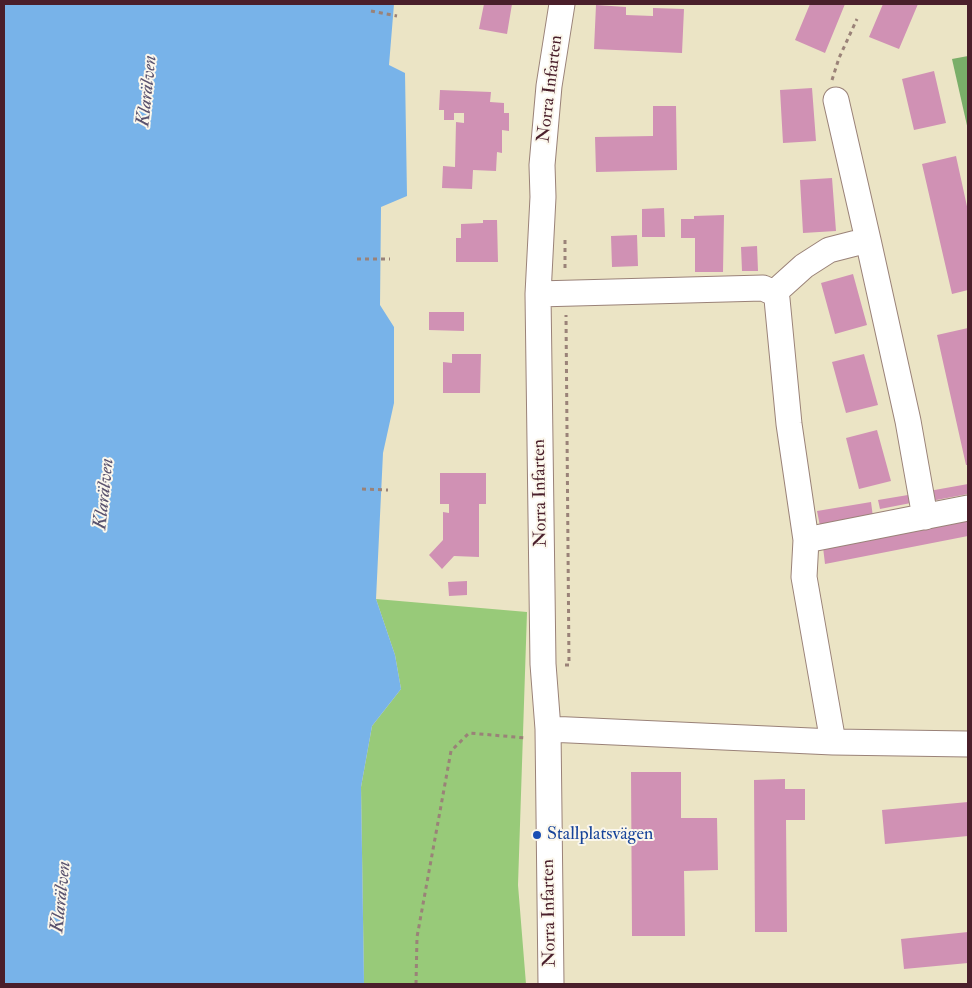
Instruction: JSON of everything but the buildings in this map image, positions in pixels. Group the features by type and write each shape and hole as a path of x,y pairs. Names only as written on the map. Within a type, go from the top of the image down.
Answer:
{"street":[{"name":"Norra Infarten","path":"551,984 537,734 544,664 538,294 544,146 549,86 562,4"},
{"path":"836,100 908,421 925,517"},
{"path":"774,293 804,266 829,250 868,240"},
{"path":"538,294 763,288 774,293 778,299 789,424 806,540 804,577 833,742"},
{"path":"806,540 968,508"},
{"path":"537,734 968,744"}],"path":[{"path":"371,11 397,16"},
{"path":"836,100 832,78 838,58 857,19"},
{"path":"565,235 569,665"},
{"path":"357,259 390,259"},
{"path":"362,489 388,490"},
{"path":"416,984 417,937 450,750 469,733 537,734"}],"green space":[{"path":"968,56 968,130 952,59"},
{"path":"376,599 527,612 518,885 526,984 364,984 361,787 372,726 401,689 395,655"}],"water":[{"name":"Klarälven","path":"4,4 394,4 389,65 405,73 407,196 381,207 380,305 394,327 394,403 383,453 376,599 395,655 401,689 372,726 361,787 364,984 4,984"}],"place":[{"name":"Stallplatsvägen","path":"537,835"}]}
